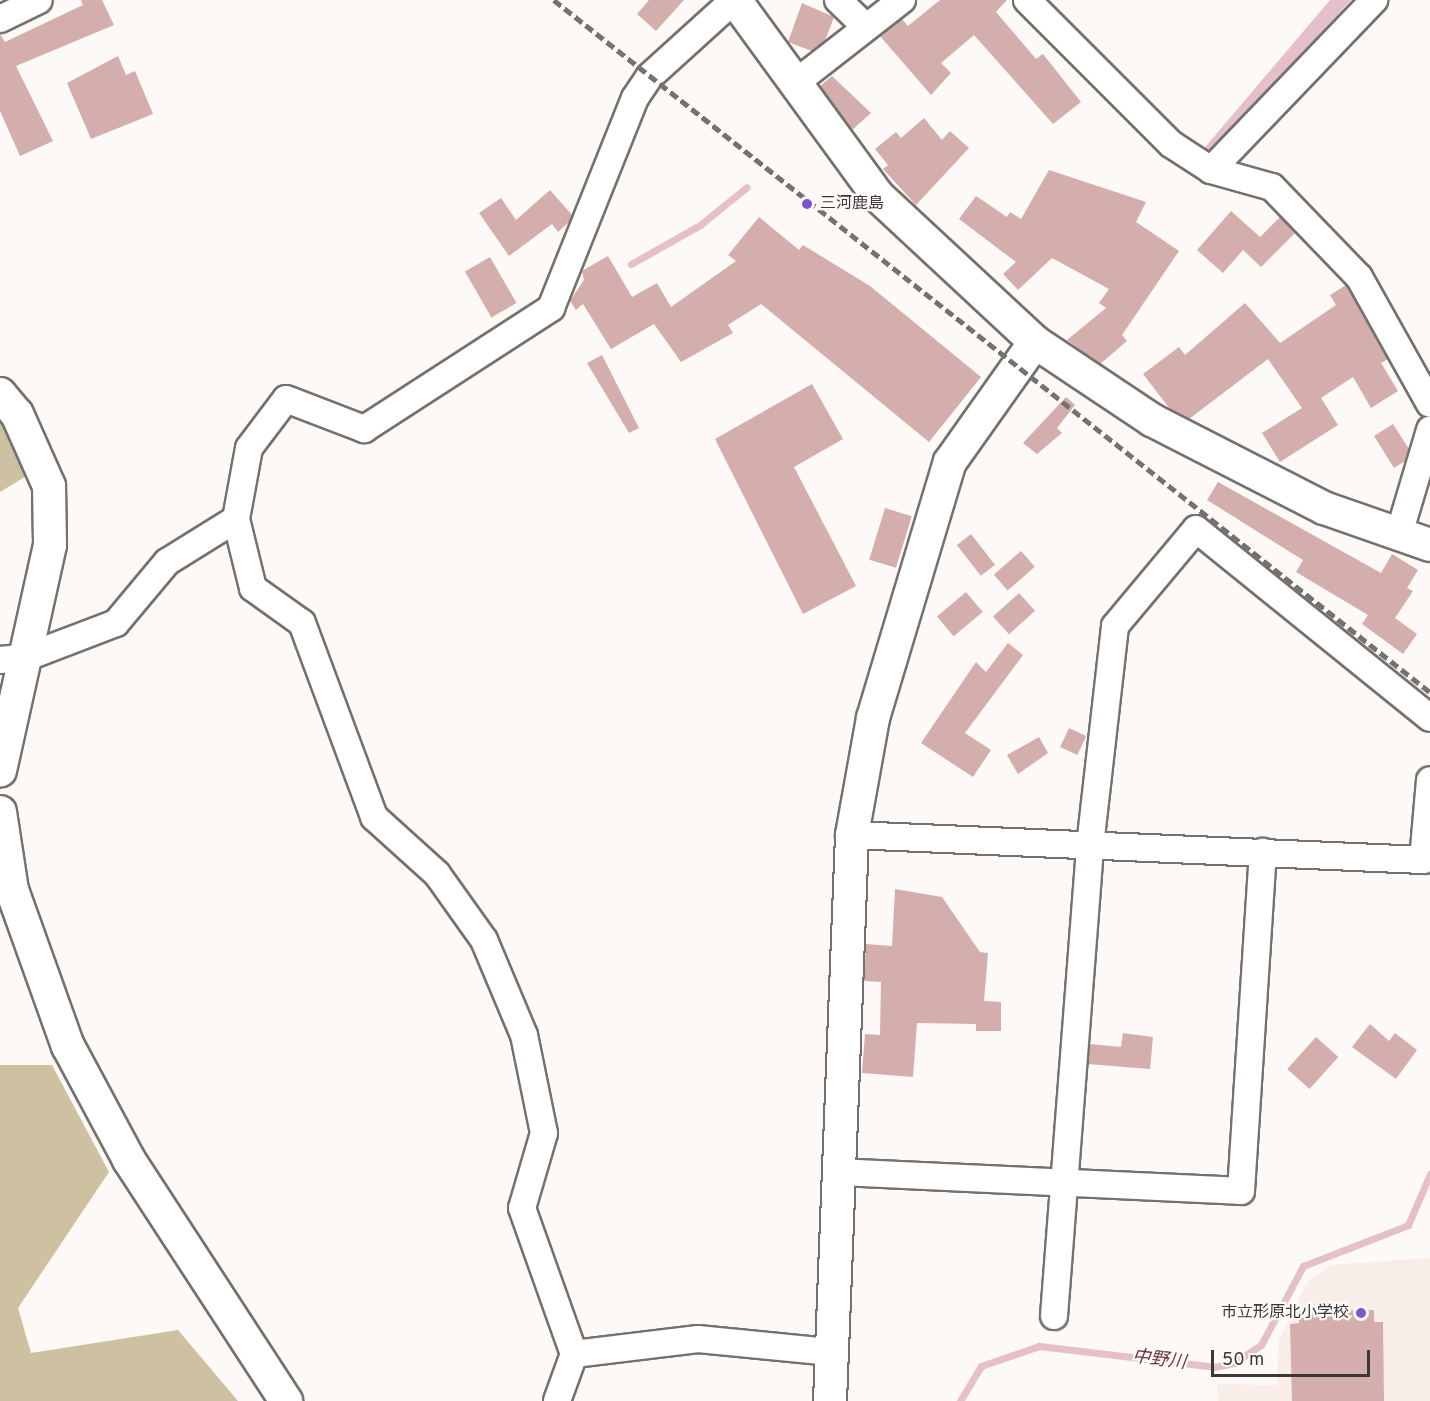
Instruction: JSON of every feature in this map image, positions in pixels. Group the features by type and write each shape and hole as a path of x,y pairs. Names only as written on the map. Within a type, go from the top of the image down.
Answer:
{"street":[{"path":"0,19 39,0"},
{"path":"557,1401 574,1354 522,1208 544,1133 524,1035 484,940 437,874 374,817 302,623 253,588 236,519 249,448 286,399 364,429 551,308 635,98 649,77 734,0 877,195 1035,342 1152,420 1324,508 1430,545"},
{"path":"838,0 866,27"},
{"path":"794,84 902,0"},
{"path":"1027,0 1171,144 1211,170 1272,187 1359,277 1430,404"},
{"path":"1211,170 1374,0"},
{"path":"830,1401 852,835 873,718 950,462 1035,342"},
{"path":"0,394 17,414 49,486 50,545 13,658 0,771"},
{"path":"1399,534 1430,430"},
{"path":"13,658 116,623 167,562 236,519"},
{"path":"1054,1316 1061,1183 1090,846 1115,626 1196,529 1430,718"},
{"path":"852,835 1423,860 1430,780"},
{"path":"0,812 12,890 68,1046 129,1160 286,1401"},
{"path":"838,1172 1241,1191 1263,852"},
{"path":"574,1354 698,1339 831,1352"}],"shaded area":[{"path":"1330,0 1351,0 1208,157 1201,152"},
{"path":"0,411 28,475 0,492"},
{"path":"0,1065 52,1065 109,1172 18,1308 31,1353 178,1330 238,1401 0,1401"},
{"name":"市立形原北小学校","path":"1430,1258 1430,1401 1218,1401 1217,1384 1277,1385 1279,1341 1306,1284 1330,1265"}],"building":[{"path":"81,0 102,0 114,25 16,66 53,141 20,156 0,111 0,34 5,42 83,5"},
{"path":"649,0 684,0 656,31 637,14"},
{"path":"940,0 1007,0 996,12 1036,59 1043,54 1081,102 1053,124 974,35 941,63 951,73 931,95 880,36 902,19 908,26"},
{"path":"802,3 834,17 825,41 812,51 788,42"},
{"path":"118,56 126,75 135,71 153,114 91,139 67,83"},
{"path":"832,76 871,113 852,130 820,86"},
{"path":"924,118 942,140 950,131 969,148 916,205 883,169 888,165 875,149 896,132 901,138"},
{"path":"1049,170 1146,202 1136,222 1179,251 1122,335 1127,341 1100,364 1067,340 1106,308 1099,303 1109,289 1052,258 1018,290 1003,274 1016,262 959,219 976,196 1007,217 1010,212 1021,219"},
{"path":"550,190 572,215 569,222 558,232 552,224 509,256 479,213 501,198 516,220"},
{"path":"1231,211 1260,237 1280,217 1295,233 1261,267 1243,250 1223,273 1197,250"},
{"path":"759,217 799,250 803,245 870,286 981,377 929,442 761,304 728,325 733,333 681,362 654,324 611,349 583,304 576,310 570,301 584,280 582,271 608,256 632,297 657,283 671,307 736,261 728,255"},
{"path":"490,257 516,303 491,317 465,272"},
{"path":"1346,285 1388,359 1381,363 1398,391 1371,408 1353,377 1321,398 1338,425 1280,462 1262,433 1302,408 1268,359 1189,419 1170,409 1143,374 1179,347 1185,355 1245,303 1280,343 1336,305 1330,295"},
{"path":"602,355 639,428 629,433 587,363"},
{"path":"812,384 843,439 794,467 856,586 803,614 715,439"},
{"path":"1066,397 1075,405 1057,428 1062,433 1037,454 1023,443"},
{"path":"1393,424 1409,449 1405,461 1394,468 1374,436"},
{"path":"1218,482 1381,573 1392,554 1418,570 1407,588 1413,591 1395,618 1417,634 1403,654 1362,624 1368,615 1296,572 1303,560 1207,500"},
{"path":"885,508 912,516 896,568 869,560"},
{"path":"971,534 995,565 981,576 957,545"},
{"path":"1021,551 1035,567 1008,590 994,575"},
{"path":"966,592 983,612 954,636 937,616"},
{"path":"1019,593 1035,611 1009,634 993,616"},
{"path":"1008,643 1023,655 965,733 991,750 973,777 921,743 976,662 986,672"},
{"path":"1069,728 1086,736 1077,755 1060,747"},
{"path":"1039,737 1048,753 1018,774 1007,755"},
{"path":"895,889 942,897 980,952 988,953 984,1001 1001,1002 1001,1031 976,1031 976,1024 917,1023 913,1077 862,1073 865,1034 880,1035 881,982 864,981 866,944 892,946"},
{"path":"1370,1024 1389,1041 1395,1033 1417,1050 1396,1079 1352,1047"},
{"path":"1123,1033 1153,1037 1150,1069 1088,1064 1090,1044 1121,1047"},
{"path":"1316,1037 1338,1057 1310,1089 1287,1069"},
{"path":"1374,1310 1374,1322 1383,1322 1384,1401 1292,1401 1290,1324 1299,1323 1299,1311"}],"waterway":[{"path":"631,264 700,225 747,187"},
{"name":"中野川","path":"960,1401 981,1366 1039,1346 1214,1367 1234,1363 1261,1345 1303,1266 1408,1225 1430,1174"}],"railway":[{"path":"554,0 1430,692"}],"place":[{"name":"三河鹿島","path":"807,204"},
{"name":"市立形原北小学校","path":"1361,1313"}]}
